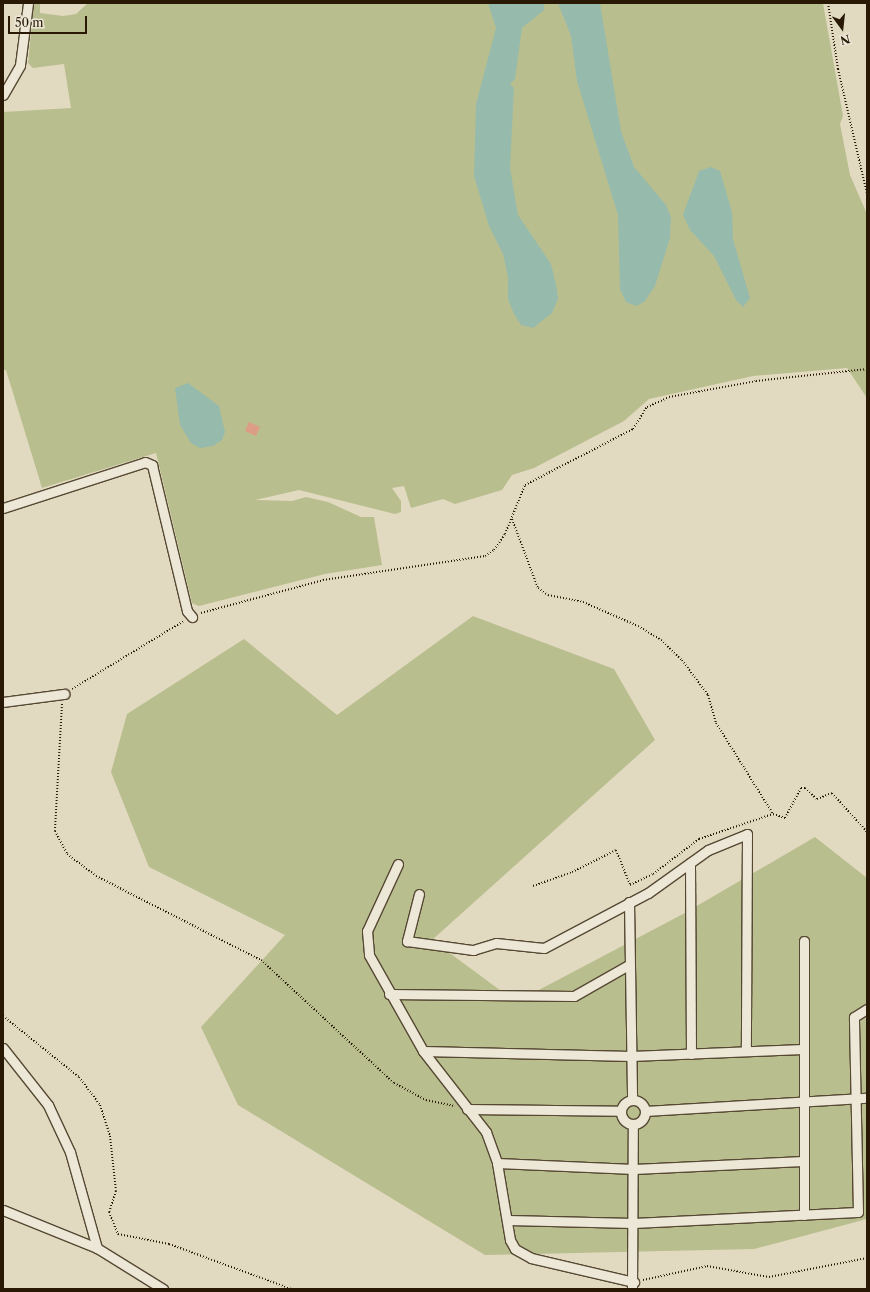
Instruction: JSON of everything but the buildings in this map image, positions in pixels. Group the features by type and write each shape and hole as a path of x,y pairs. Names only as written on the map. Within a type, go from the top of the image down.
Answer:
{"street":[{"path":"3,95 20,65 28,3"},
{"path":"3,508 145,462 152,465 187,611 192,617"},
{"path":"3,702 64,694"},
{"path":"419,894 407,941 473,950 496,943 544,948 629,902 708,850 747,834 746,1051"},
{"path":"690,863 691,1054"},
{"path":"398,864 367,931 369,955 389,994 423,1051 486,1132 497,1162 515,1249 531,1258 633,1286 633,1124"},
{"path":"629,902 632,1100"},
{"path":"804,941 802,1102 804,1215"},
{"path":"389,994 574,996 630,964"},
{"path":"508,1220 634,1223 858,1212 854,1017 867,1009"},
{"path":"3,1048 48,1105 70,1152 97,1248"},
{"path":"423,1051 631,1056 803,1049"},
{"path":"645,1111 867,1098"},
{"path":"632,1100 642,1104 645,1111 641,1122 633,1124 622,1119 620,1111 624,1103 632,1100"},
{"path":"467,1109 620,1111"},
{"path":"497,1162 634,1169 803,1161"},
{"path":"3,1210 97,1248 163,1289"}],"path":[{"path":"828,3 838,69 867,194"},
{"path":"467,1109 426,1100 394,1083 261,960 96,876 67,854 55,831 59,724 64,694 165,629 192,617 323,580 485,556 494,550 511,518 524,485 633,429 647,407 669,397 756,381 867,369"},
{"path":"511,518 538,588 548,595 583,602 638,626 661,640 682,660 708,695 716,724 773,814 785,818 801,788 805,788 817,800 832,793 867,832"},
{"path":"533,886 572,872 616,850 630,886"},
{"path":"3,1016 79,1077 100,1105 110,1136 116,1190 109,1212 118,1234 169,1244 291,1289"},
{"path":"633,1286 707,1266 769,1277 867,1258"}],"shaded area":[{"path":"34,3 40,3 40,13 63,16 76,14 88,3 823,3 843,116 840,124 850,175 867,214 867,398 847,368 753,376 649,399 624,421 534,468 512,475 502,490 455,504 443,499 411,508 404,486 392,488 401,501 401,512 395,514 299,490 255,500 292,501 306,497 328,502 361,517 374,517 382,565 325,574 199,606 192,603 156,453 42,488 6,370 3,370 3,112 71,108 64,64 33,68 28,63"},
{"path":"488,3 544,3 544,10 522,28 515,79 510,84 514,88 510,168 518,215 551,264 558,299 552,313 533,328 521,325 514,314 508,299 508,276 503,254 489,226 474,176 476,104 496,28"},
{"path":"558,3 600,3 621,131 634,167 666,205 671,217 670,238 655,286 644,302 636,306 626,302 620,289 618,215 577,81 571,36"},
{"path":"711,167 720,171 732,212 733,239 750,298 743,307 736,300 714,256 690,230 683,215 699,171"},
{"path":"188,383 219,406 225,432 222,440 213,446 200,448 191,443 180,425 175,388"},
{"path":"473,616 614,669 655,740 432,940 516,1002 683,914 815,837 867,878 867,1219 754,1249 485,1255 238,1105 201,1027 285,935 149,867 111,772 127,714 244,639 337,715"}]}
